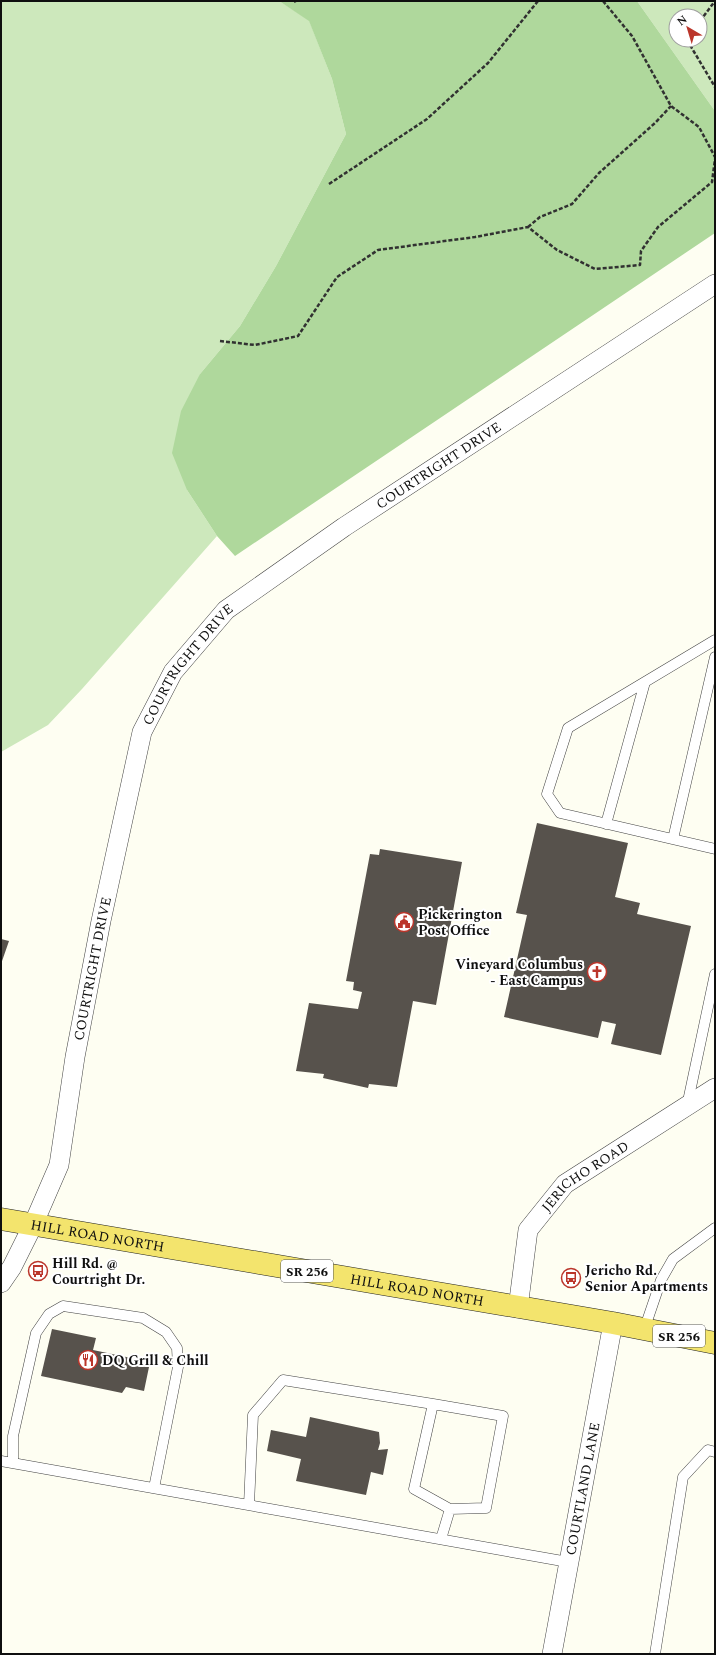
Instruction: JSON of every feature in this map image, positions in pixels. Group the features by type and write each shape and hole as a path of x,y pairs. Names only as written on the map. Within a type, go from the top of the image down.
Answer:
{"main road":[{"name":"HILL ROAD NORTH","path":"1,1219 613,1323 715,1343"}],"street":[{"name":"COURTRIGHT DRIVE","path":"1,1283 12,1267 33,1225 59,1165 75,1057 101,921 142,732 173,672 226,610 344,527 715,284"},
{"name":"JERICHO ROAD","path":"518,1308 528,1230 565,1184 715,1088"},
{"name":"COURTLAND LANE","path":"552,1654 613,1323"}],"lane":[{"path":"715,640 568,728 546,794 560,813 715,849"},
{"path":"673,840 715,657"},
{"path":"606,824 646,682"},
{"path":"687,1106 715,974"},
{"path":"644,1330 661,1280 673,1259 715,1228"},
{"path":"13,1463 13,1436 36,1333 49,1314 63,1306 143,1318 166,1332 177,1348 178,1367 154,1488"},
{"path":"249,1505 253,1415 283,1380 433,1404 503,1416 486,1508 450,1509 414,1489 433,1404"},
{"path":"655,1654 683,1477 708,1450 715,1452"},
{"path":"1,1461 568,1562"},
{"path":"441,1539 450,1509"}],"path":[{"path":"329,184 427,120 488,63 538,1"},
{"path":"528,227 557,250 595,269 640,265 641,251 658,227 712,182 715,158 699,127 671,106 632,36 603,1"},
{"path":"708,10 715,1"},
{"path":"692,48 715,87"},
{"path":"220,341 255,345 298,336 337,277 378,250 475,237 528,227 540,217 572,204 599,173 655,123 671,106"}],"green space":[{"path":"1,1 279,1 309,20 332,79 346,134 276,266 240,326 200,374 187,490 217,536 82,689 48,725 1,752"},
{"path":"279,1 637,1 668,45 668,48 670,48 715,111 715,233 235,556 217,536 187,490 172,453 181,411 200,374 240,326 276,266 346,134 332,79 309,21"},
{"path":"637,1 715,1 715,111 670,48 708,48 708,8 668,8 668,45"}],"building":[{"name":"Vineyard Columbus - East Campus","path":"537,823 628,843 615,897 640,903 637,914 691,926 661,1055 611,1044 616,1024 602,1021 598,1038 504,1017 527,915 516,913"},
{"name":"Pickerington Post Office","path":"380,849 462,862 436,1005 413,1001 397,1087 369,1084 368,1088 323,1078 324,1074 296,1071 309,1003 358,1009 362,992 353,990 354,982 346,981 370,854 379,855"},
{"path":"1,939 9,941 1,964"},
{"name":"DQ Grill & Chill","path":"52,1329 96,1338 93,1350 131,1358 131,1362 149,1367 144,1391 126,1387 122,1393 41,1376"},
{"path":"310,1417 379,1432 380,1443 378,1450 388,1449 383,1475 371,1472 366,1495 296,1481 301,1459 267,1451 271,1430 306,1437"}],"place":[{"name":"Pickerington Post Office","path":"404,922"},
{"name":"Vineyard Columbus - East Campus","path":"597,972"},
{"name":"Hill Rd. @ Courtright Dr.","path":"38,1271"},
{"name":"Jericho Rd. Senior Apartments","path":"571,1278"},
{"name":"DQ Grill & Chill","path":"88,1360"}]}
